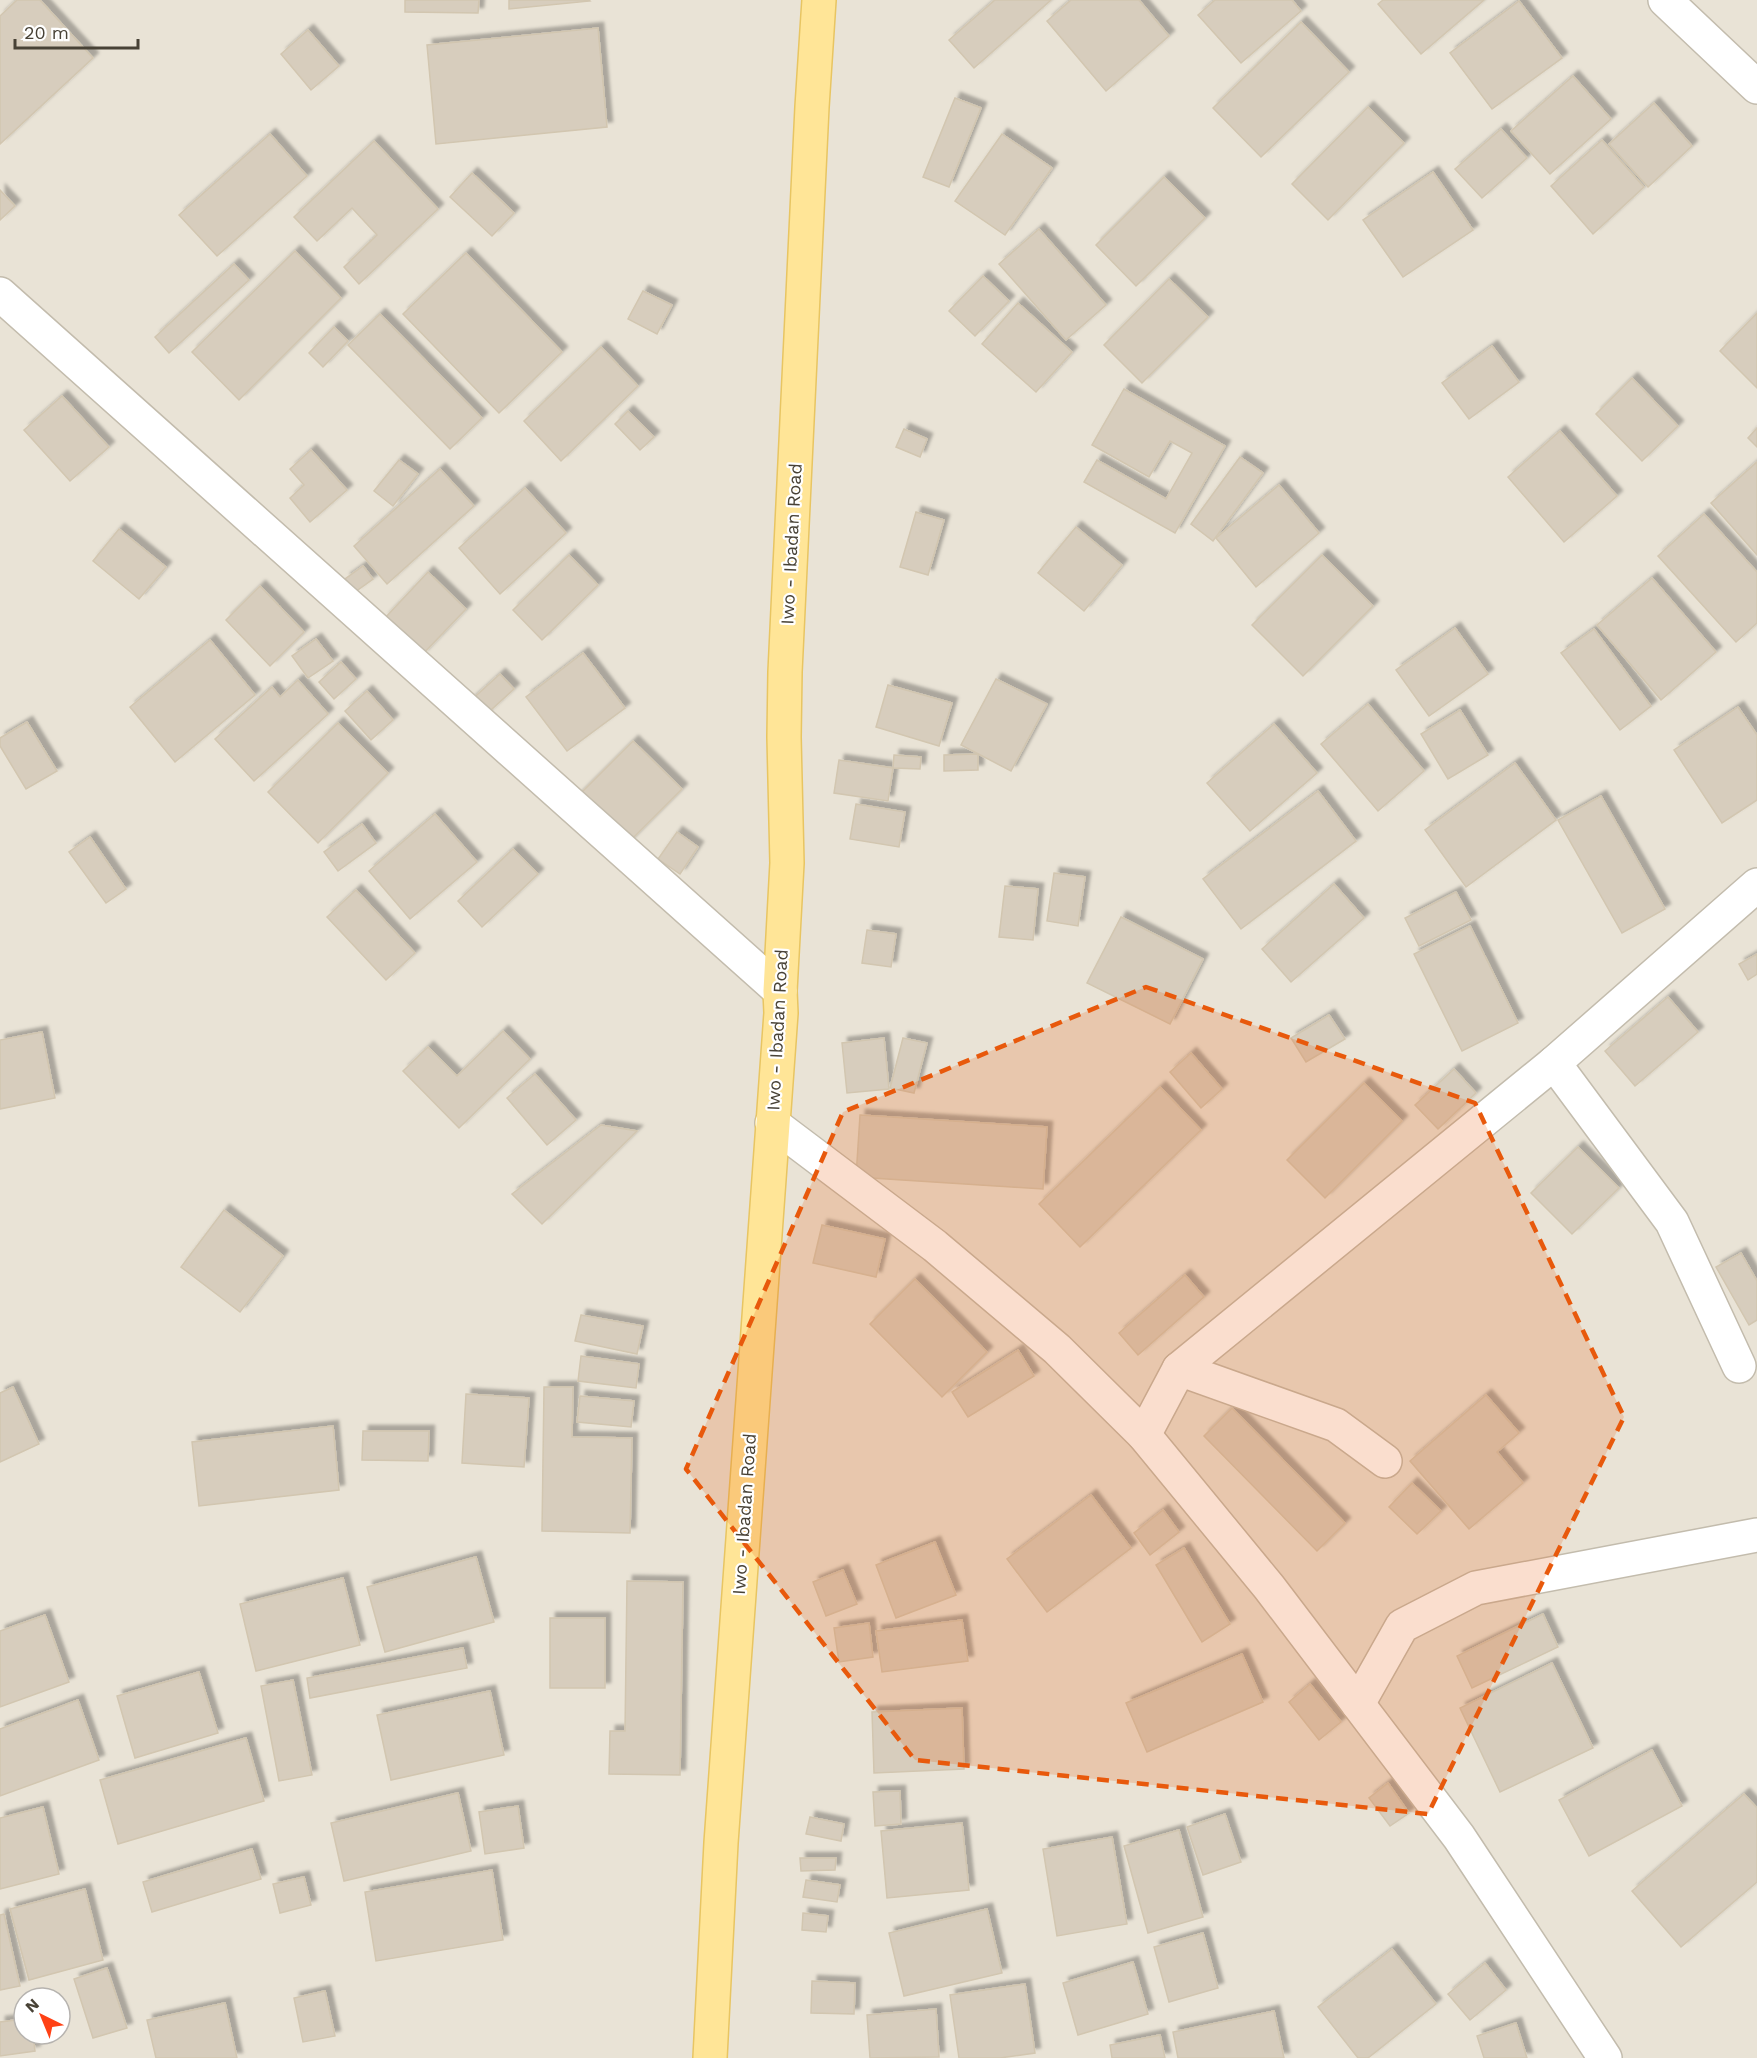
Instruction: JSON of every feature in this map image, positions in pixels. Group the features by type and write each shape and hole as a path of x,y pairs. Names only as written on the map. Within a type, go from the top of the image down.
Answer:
{"main road":[{"name":"Iwo - Ibadan Road","path":"710,2058 722,1831 781,1013 780,991 787,863 785,672 819,0"}],"street":[{"path":"1665,0 1757,87"},
{"path":"0,294 780,991"},
{"path":"1144,1435 1179,1369 1554,1063 1757,885"},
{"path":"1554,1063 1672,1222 1739,1366"},
{"path":"772,1123 935,1246 1057,1348 1144,1435 1269,1587 1459,1837 1605,2058"},
{"path":"1179,1369 1336,1425 1384,1461"},
{"path":"1358,1704 1402,1626 1476,1588 1753,1540"}],"highlighted area":[{"path":"1146,987 1475,1103 1624,1417 1428,1814 915,1760 686,1469 843,1112"}],"shaded area":[{"path":"0,0 1757,0 1757,2058 0,2058"}],"building":[{"path":"17,0 40,0 93,58 0,144 0,16"},
{"path":"405,0 479,0 478,13 405,12"},
{"path":"509,0 589,0 590,1 509,9"},
{"path":"995,0 1051,0 974,68 949,40"},
{"path":"1071,0 1139,0 1169,36 1106,91 1047,21"},
{"path":"1215,0 1292,0 1301,11 1241,63 1198,15"},
{"path":"1383,0 1484,0 1421,54 1378,4"},
{"path":"1519,1 1562,58 1492,109 1450,53"},
{"path":"1301,22 1349,72 1261,157 1213,108"},
{"path":"598,28 607,127 436,144 427,45"},
{"path":"308,30 339,66 311,90 281,54"},
{"path":"1573,76 1611,119 1550,174 1511,131"},
{"path":"955,98 981,108 949,187 923,177"},
{"path":"1654,103 1692,146 1648,187 1609,144"},
{"path":"1368,107 1404,143 1328,220 1292,184"},
{"path":"1501,129 1527,158 1482,198 1455,169"},
{"path":"270,134 307,176 217,256 179,215"},
{"path":"1002,134 1052,168 1005,235 955,201"},
{"path":"1602,140 1644,187 1593,234 1551,186"},
{"path":"374,141 438,209 359,284 344,267 377,235 352,208 317,241 294,217"},
{"path":"1433,172 1473,230 1403,277 1363,220"},
{"path":"472,173 514,213 492,236 450,197"},
{"path":"1164,177 1205,218 1136,286 1096,245"},
{"path":"0,190 15,206 0,220"},
{"path":"1039,229 1106,305 1066,340 999,264"},
{"path":"295,251 341,298 239,400 192,352"},
{"path":"466,253 562,352 499,413 403,314"},
{"path":"234,264 249,280 169,353 155,337"},
{"path":"983,276 1009,301 975,336 949,311"},
{"path":"1169,279 1208,317 1142,383 1104,345"},
{"path":"643,291 672,305 657,334 628,319"},
{"path":"1018,303 1072,352 1036,392 982,344"},
{"path":"1757,313 1757,388 1720,351"},
{"path":"380,314 482,418 450,449 348,345"},
{"path":"334,327 348,341 323,367 309,353"},
{"path":"1492,346 1519,382 1469,419 1442,383"},
{"path":"601,347 638,386 561,461 524,421"},
{"path":"1632,378 1678,426 1642,461 1596,414"},
{"path":"1124,389 1225,446 1175,533 1084,482 1097,460 1166,499 1192,453 1170,441 1149,477 1092,445"},
{"path":"62,396 109,447 70,481 24,430"},
{"path":"628,411 654,437 640,450 615,424"},
{"path":"1757,428 1757,447 1748,438"},
{"path":"904,429 927,439 920,457 896,447"},
{"path":"1560,431 1617,496 1564,542 1508,477"},
{"path":"311,450 347,490 310,522 290,498 304,485 290,469"},
{"path":"1240,457 1263,473 1213,541 1191,524"},
{"path":"399,460 418,474 393,506 374,491"},
{"path":"1757,462 1757,555 1711,503"},
{"path":"440,469 474,506 387,584 354,546"},
{"path":"1279,485 1319,533 1256,587 1216,538"},
{"path":"525,488 566,533 500,594 459,548"},
{"path":"916,512 944,520 928,575 900,567"},
{"path":"1704,514 1757,572 1757,623 1736,642 1658,556"},
{"path":"1076,527 1122,565 1084,611 1038,573"},
{"path":"119,529 166,567 139,599 93,561"},
{"path":"569,555 598,585 542,640 513,610"},
{"path":"1322,555 1373,606 1303,676 1252,625"},
{"path":"363,566 373,579 355,592 345,579"},
{"path":"428,572 466,609 422,655 384,619"},
{"path":"1652,578 1716,652 1661,700 1597,625"},
{"path":"260,586 304,632 270,666 226,620"},
{"path":"1455,628 1488,674 1429,716 1396,670"},
{"path":"1594,629 1651,706 1620,730 1561,653"},
{"path":"316,639 333,661 308,678 292,656"},
{"path":"210,640 255,695 175,762 130,707"},
{"path":"583,653 625,708 567,751 526,697"},
{"path":"341,662 356,679 334,699 319,682"},
{"path":"500,674 514,689 481,719 467,704"},
{"path":"996,679 1047,704 1011,771 961,745"},
{"path":"298,680 328,714 254,781 215,739 272,687 280,697"},
{"path":"888,685 952,703 939,746 876,727"},
{"path":"367,691 393,720 371,740 345,711"},
{"path":"1368,704 1424,771 1378,811 1321,744"},
{"path":"1738,707 1757,735 1757,800 1722,823 1674,750"},
{"path":"1460,710 1488,755 1448,779 1421,734"},
{"path":"27,722 57,771 26,789 0,746 0,738"},
{"path":"338,723 388,773 318,843 268,792"},
{"path":"1274,724 1317,773 1250,831 1207,783"},
{"path":"633,741 682,789 623,848 574,800"},
{"path":"978,754 978,770 944,771 944,755"},
{"path":"894,755 921,757 920,769 893,768"},
{"path":"839,760 893,768 888,801 834,793"},
{"path":"1515,763 1556,820 1466,887 1425,830"},
{"path":"1318,791 1356,841 1241,929 1203,879"},
{"path":"1601,796 1665,909 1622,933 1558,820"},
{"path":"856,804 905,812 899,847 850,839"},
{"path":"435,814 477,862 410,919 369,871"},
{"path":"362,824 376,843 338,871 324,852"},
{"path":"677,832 698,847 680,874 658,859"},
{"path":"90,837 126,889 106,903 69,852"},
{"path":"513,849 538,874 482,927 458,901"},
{"path":"1054,873 1085,877 1078,926 1047,921"},
{"path":"1334,884 1364,918 1291,982 1262,949"},
{"path":"1005,886 1038,889 1033,940 999,937"},
{"path":"356,890 415,953 386,980 327,917"},
{"path":"1456,892 1471,920 1419,946 1405,918"},
{"path":"1121,917 1203,959 1170,1024 1087,983"},
{"path":"1470,926 1518,1023 1462,1051 1414,954"},
{"path":"867,930 896,934 891,967 862,963"},
{"path":"1757,954 1757,974 1748,980 1739,964"},
{"path":"1668,997 1698,1032 1635,1086 1605,1051"},
{"path":"1329,1015 1345,1039 1306,1062 1291,1038"},
{"path":"503,1031 530,1059 459,1128 403,1071 428,1047 457,1076"},
{"path":"42,1032 55,1098 0,1109 0,1040"},
{"path":"884,1038 889,1089 847,1093 842,1043"},
{"path":"903,1038 927,1043 914,1093 890,1088"},
{"path":"1191,1053 1222,1089 1201,1108 1170,1072"},
{"path":"1454,1069 1476,1093 1438,1129 1415,1105"},
{"path":"535,1074 576,1120 547,1145 507,1098"},
{"path":"1364,1083 1402,1121 1325,1198 1287,1160"},
{"path":"1160,1087 1201,1130 1080,1247 1039,1204"},
{"path":"860,1115 1047,1127 1043,1189 856,1177"},
{"path":"601,1125 637,1131 542,1224 512,1194"},
{"path":"1578,1147 1619,1188 1572,1234 1531,1193"},
{"path":"224,1210 283,1256 240,1312 181,1267"},
{"path":"822,1225 885,1239 876,1277 813,1263"},
{"path":"1741,1253 1757,1281 1757,1320 1749,1325 1716,1267"},
{"path":"1185,1275 1204,1297 1138,1355 1119,1333"},
{"path":"915,1279 987,1352 942,1397 870,1324"},
{"path":"581,1315 643,1326 637,1354 575,1341"},
{"path":"1018,1350 1034,1376 968,1417 952,1392"},
{"path":"581,1356 639,1364 636,1388 578,1381"},
{"path":"13,1387 39,1444 0,1462 0,1393"},
{"path":"544,1387 573,1387 572,1437 632,1438 630,1533 542,1531"},
{"path":"466,1394 529,1398 524,1467 462,1463"},
{"path":"1486,1395 1519,1433 1497,1452 1523,1483 1469,1529 1410,1461"},
{"path":"580,1396 634,1401 631,1427 577,1422"},
{"path":"1232,1408 1345,1523 1317,1551 1204,1436"},
{"path":"333,1426 339,1490 199,1506 192,1442"},
{"path":"363,1431 429,1431 428,1461 362,1460"},
{"path":"1412,1483 1441,1511 1417,1534 1389,1507"},
{"path":"1091,1495 1131,1548 1047,1612 1007,1559"},
{"path":"1163,1510 1179,1532 1150,1555 1134,1533"},
{"path":"935,1542 956,1595 896,1618 876,1565"},
{"path":"1184,1548 1230,1624 1202,1642 1156,1565"},
{"path":"476,1557 494,1622 385,1652 367,1587"},
{"path":"843,1570 857,1604 826,1616 813,1582"},
{"path":"343,1578 360,1645 256,1671 240,1604"},
{"path":"627,1581 683,1582 680,1775 609,1774 610,1731 625,1731"},
{"path":"1543,1614 1558,1647 1472,1688 1457,1656"},
{"path":"45,1615 69,1682 0,1707 0,1631"},
{"path":"550,1618 605,1618 605,1688 550,1688"},
{"path":"962,1620 968,1661 882,1672 876,1631"},
{"path":"869,1623 873,1657 839,1662 834,1628"},
{"path":"463,1648 467,1668 310,1698 307,1678"},
{"path":"1242,1654 1263,1702 1147,1752 1126,1703"},
{"path":"1552,1663 1593,1748 1500,1792 1460,1708"},
{"path":"199,1672 218,1733 135,1758 117,1696"},
{"path":"293,1680 312,1775 279,1781 261,1686"},
{"path":"1310,1684 1341,1722 1319,1740 1289,1702"},
{"path":"490,1691 504,1755 391,1780 377,1715"},
{"path":"78,1700 99,1760 0,1796 0,1729"},
{"path":"962,1708 964,1769 874,1773 872,1712"},
{"path":"246,1738 264,1801 118,1844 100,1780"},
{"path":"1652,1750 1682,1806 1589,1856 1559,1800"},
{"path":"1388,1783 1409,1813 1390,1826 1369,1798"},
{"path":"900,1791 901,1824 875,1826 873,1792"},
{"path":"458,1793 471,1851 344,1881 331,1823"},
{"path":"1744,1794 1757,1808 1757,1882 1681,1947 1632,1891"},
{"path":"518,1806 524,1848 485,1854 479,1812"},
{"path":"43,1807 59,1874 0,1889 0,1818"},
{"path":"1225,1814 1241,1862 1203,1875 1187,1827"},
{"path":"810,1817 844,1824 841,1841 806,1834"},
{"path":"962,1823 969,1890 887,1898 881,1831"},
{"path":"1179,1830 1203,1917 1148,1933 1124,1846"},
{"path":"1112,1837 1127,1924 1057,1936 1043,1849"},
{"path":"252,1849 261,1879 152,1912 143,1882"},
{"path":"800,1858 836,1858 835,1870 801,1871"},
{"path":"492,1870 503,1940 376,1961 365,1892"},
{"path":"304,1877 311,1905 280,1913 273,1884"},
{"path":"806,1880 840,1885 837,1902 803,1897"},
{"path":"85,1889 103,1960 29,1980 10,1909"},
{"path":"987,1909 1002,1973 904,1996 889,1933"},
{"path":"803,1913 828,1916 826,1932 802,1930"},
{"path":"4,1914 20,1986 0,1990 0,1915"},
{"path":"1203,1933 1218,1988 1169,2002 1154,1947"},
{"path":"1392,1949 1436,2004 1368,2058 1358,2058 1318,2007"},
{"path":"1133,1962 1148,2014 1078,2035 1063,1983"},
{"path":"1485,1963 1506,1990 1470,2020 1448,1994"},
{"path":"107,1968 127,2028 93,2038 74,1979"},
{"path":"812,1981 855,1983 854,2014 811,2013"},
{"path":"1025,1984 1035,2053 1000,2058 959,2058 950,1995"},
{"path":"325,1991 335,2036 303,2042 294,1998"},
{"path":"225,2003 237,2058 156,2058 147,2020"},
{"path":"936,2009 939,2057 870,2058 867,2015"},
{"path":"1274,2011 1284,2058 1178,2058 1173,2032"},
{"path":"12,2020 12,2046 34,2046 35,2051 0,2056 0,2022"},
{"path":"1516,2023 1527,2058 1484,2058 1477,2036"},
{"path":"1160,2035 1165,2058 1112,2058 1110,2045"}]}
